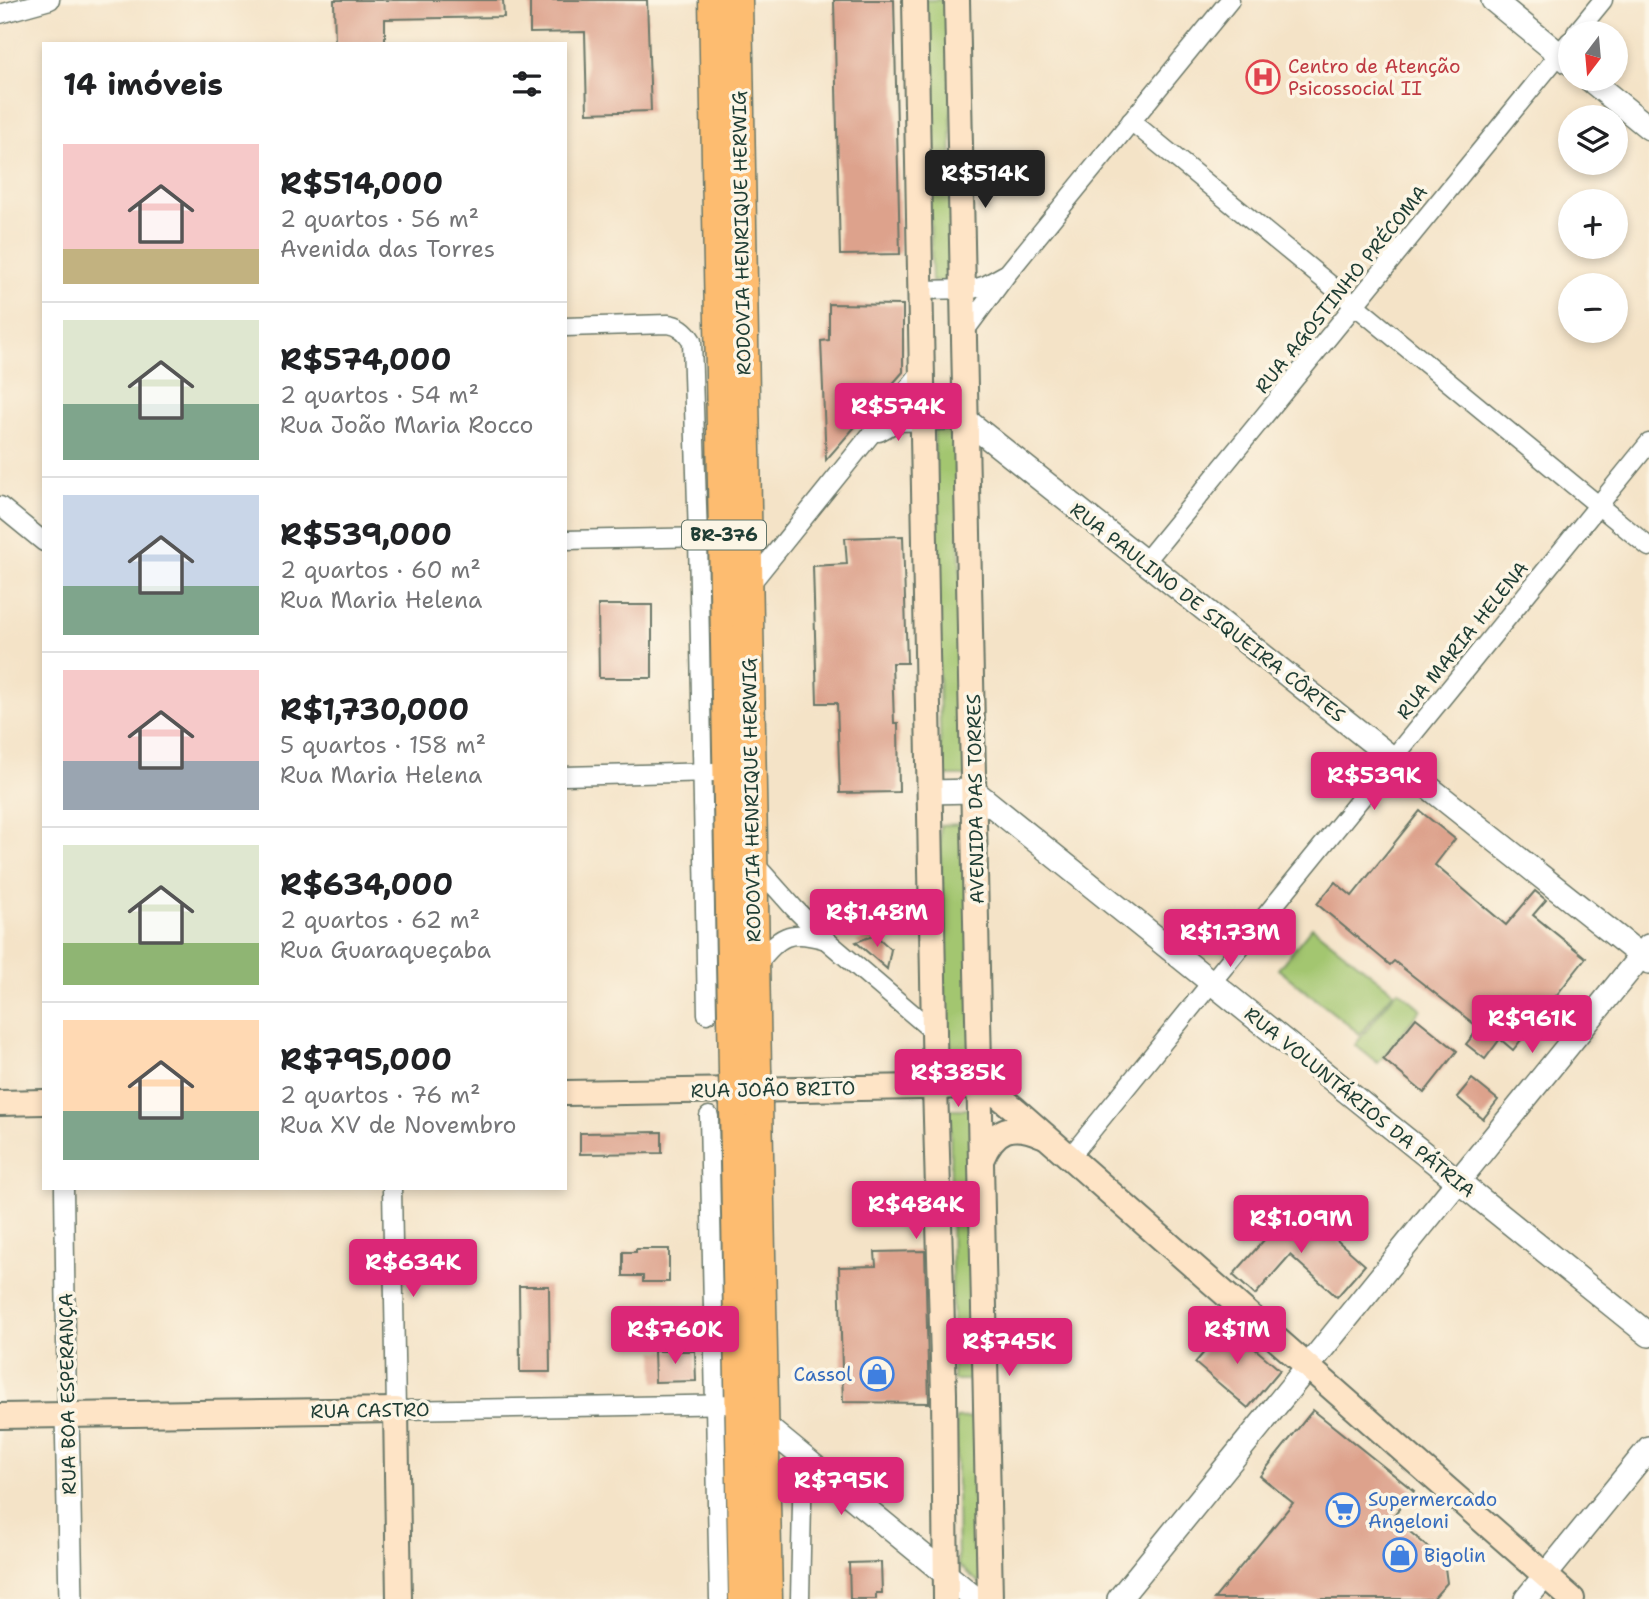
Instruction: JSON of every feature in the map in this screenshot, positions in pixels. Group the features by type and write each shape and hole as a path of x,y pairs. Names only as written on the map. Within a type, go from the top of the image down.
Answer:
{"highway":[{"name":"RODOVIA HENRIQUE HERWIG","path":"714,0 711,538 716,772 745,1070"},
{"name":"RODOVIA HENRIQUE HERWIG","path":"737,0 754,967 745,1070 734,1109 728,1405 744,1599"},
{"name":"RODOVIA HENRIQUE HERWIG","path":"734,1109 764,1426 767,1599"}],"main road":[{"path":"915,0 946,1587"},
{"name":"AVENIDA DAS TORRES","path":"957,0 990,1599"},
{"path":"981,1086 1006,1102 1070,1157 1572,1599"},
{"name":"RUA JOÃO BRITO","path":"567,1093 981,1086"},
{"path":"0,1103 42,1102"},
{"path":"982,1158 994,1138 1004,1131 1027,1128 1046,1137"},
{"path":"944,1394 953,1403 965,1406 978,1402 986,1393"},
{"path":"396,1410 399,1599"},
{"name":"RUA CASTRO","path":"0,1416 396,1410"}],"street":[{"path":"0,14 50,0"},
{"path":"964,332 1007,274 1230,0"},
{"path":"1493,0 1558,47"},
{"path":"1586,21 1603,0"},
{"name":"RUA AGOSTINHO PRÉCOMA","path":"1145,562 1558,63"},
{"path":"1604,91 1649,128"},
{"path":"1131,121 1649,547"},
{"path":"920,290 964,290 986,285 1007,274"},
{"path":"567,327 676,325 692,341 711,538 567,540"},
{"path":"747,588 922,372"},
{"path":"865,443 897,422 966,420"},
{"name":"RUA PAULINO DE SIQUEIRA CÔRTES","path":"966,420 1393,759 1646,955"},
{"name":"RUA MARIA HELENA","path":"1070,1157 1649,443"},
{"path":"968,471 971,462 985,450 1003,450"},
{"path":"0,506 42,540"},
{"path":"567,776 716,772 707,1014"},
{"path":"929,792 974,791"},
{"name":"RUA VOLUNTÁRIOS DA PÁTRIA","path":"974,791 1649,1335"},
{"path":"752,860 826,940 934,1032"},
{"path":"754,967 770,948 783,938 794,934 807,934 826,940"},
{"path":"1119,1599 1458,1181 1646,955"},
{"name":"RUA BOA ESPERANÇA","path":"64,1190 71,1599"},
{"path":"391,1190 396,1410"},
{"path":"719,1599 728,1405"},
{"name":"RUA CASTRO","path":"396,1410 728,1405"},
{"path":"764,1426 803,1456 946,1587 976,1599"},
{"path":"1526,1599 1649,1448"},
{"path":"800,1599 803,1456"}],"green space":[{"path":"924,0 949,0 954,281 932,282"},
{"path":"934,429 955,430 968,776 941,776"},
{"path":"967,824 972,1080 946,1077 940,825"},
{"path":"1312,927 1394,992 1360,1034 1278,969"},
{"path":"1398,990 1421,1009 1378,1063 1355,1045"},
{"path":"950,1109 976,1109 981,1380 953,1380"},
{"path":"981,1417 983,1586 958,1565 956,1418"}],"building":[{"path":"334,0 503,0 504,17 385,19 385,42 335,42"},
{"path":"530,0 647,0 651,111 587,113 585,32 530,33"},
{"path":"834,0 894,0 900,254 840,255"},
{"path":"829,304 903,305 903,372 826,460 821,341 829,340"},
{"path":"903,536 907,663 892,663 894,723 898,723 899,792 840,793 837,703 817,703 813,566 847,564 845,538"},
{"path":"598,605 652,605 652,678 599,678"},
{"path":"1420,811 1455,839 1435,865 1506,925 1535,891 1546,900 1533,915 1586,958 1513,1050 1500,1039 1485,1059 1466,1044 1479,1028 1394,961 1390,965 1317,904 1335,882 1352,896"},
{"path":"875,935 891,949 887,969 856,942"},
{"path":"1416,1018 1457,1051 1424,1093 1383,1059"},
{"path":"1472,1079 1498,1100 1483,1119 1457,1097"},
{"path":"662,1132 662,1153 580,1154 580,1133"},
{"path":"1296,1204 1365,1265 1337,1297 1290,1255 1255,1295 1233,1275"},
{"path":"636,1249 669,1249 669,1282 643,1282 643,1276 623,1276 623,1252 636,1252"},
{"path":"925,1251 929,1403 843,1402 839,1267 876,1266 875,1252"},
{"path":"519,1286 549,1286 550,1372 520,1372"},
{"path":"1227,1325 1280,1370 1248,1408 1195,1363"},
{"path":"654,1351 695,1351 696,1381 655,1382"},
{"name":"Supermercado Angeloni","path":"1313,1410 1414,1491 1392,1517 1444,1560 1447,1583 1433,1599 1214,1599 1293,1503 1260,1476"},
{"path":"881,1562 882,1593 876,1593 876,1599 850,1599 849,1563"}],"place":[{"name":"Centro de Atenção Psicossocial II","path":"1263,77"},
{"name":"Cassol","path":"877,1374"},
{"name":"Supermercado Angeloni","path":"1343,1510"},
{"name":"Bigolin","path":"1400,1555"}]}
